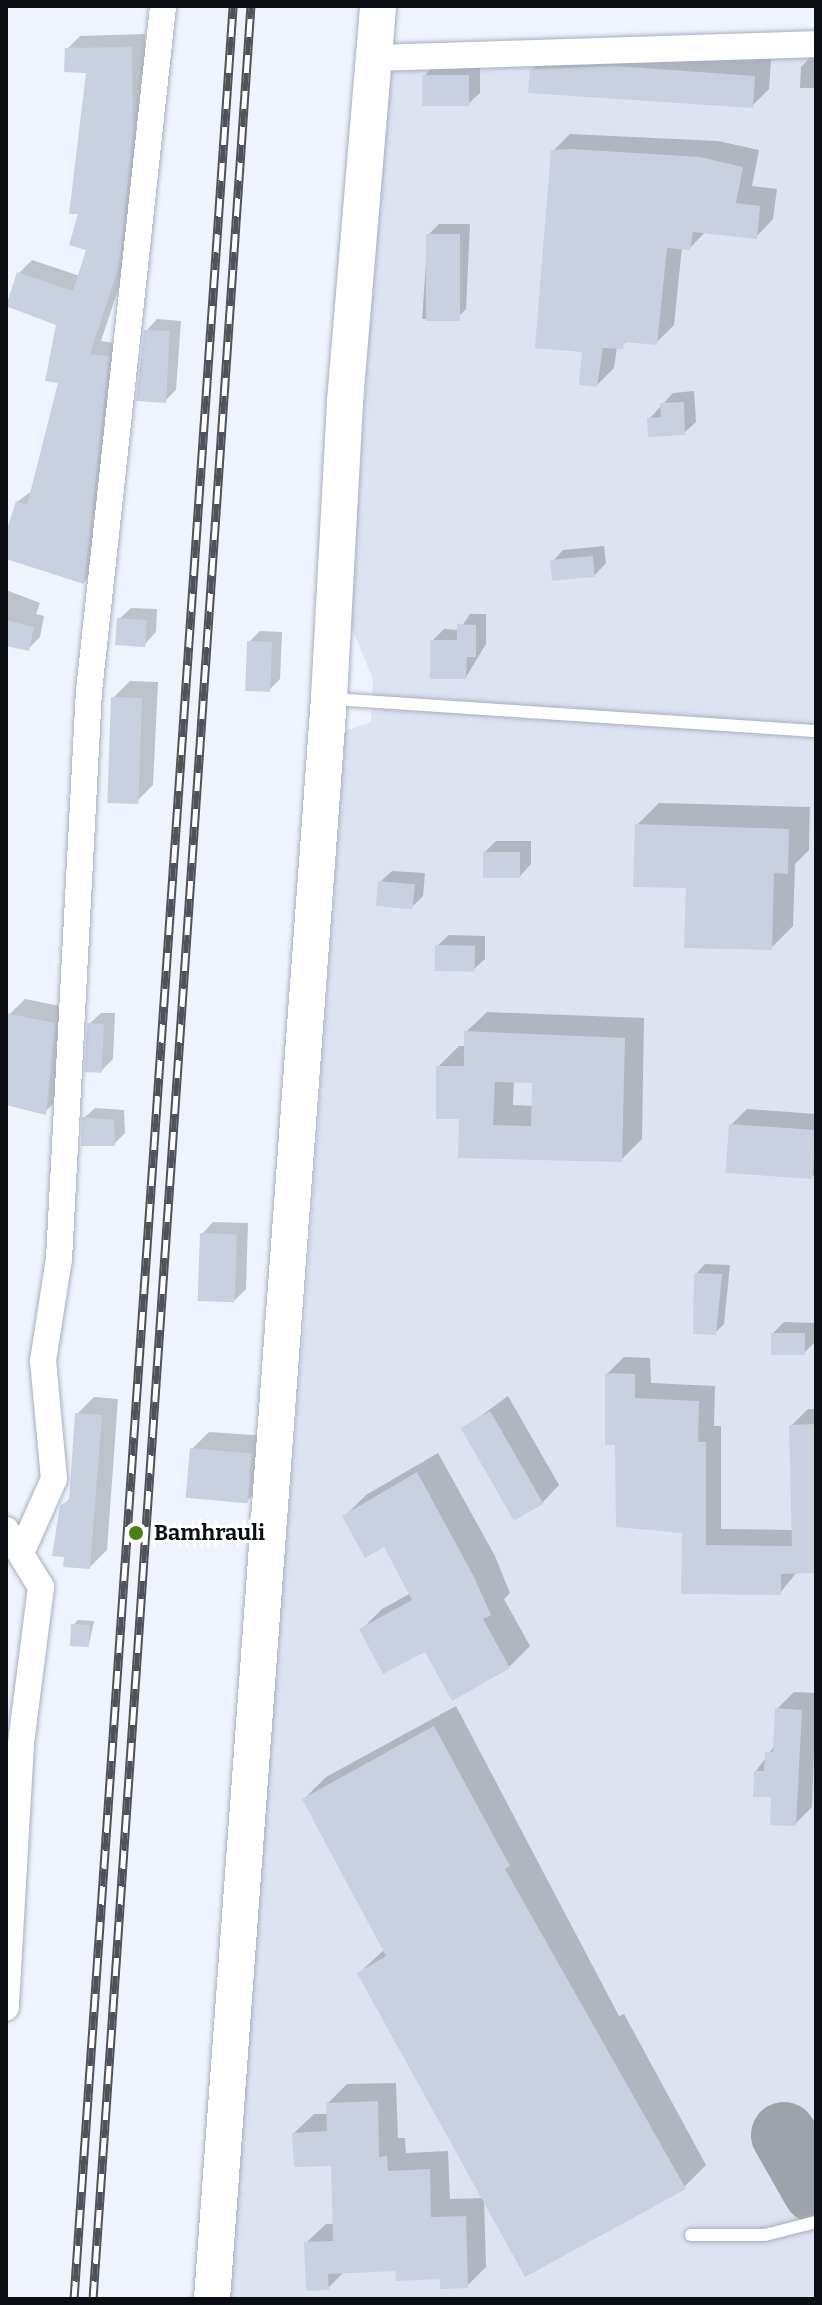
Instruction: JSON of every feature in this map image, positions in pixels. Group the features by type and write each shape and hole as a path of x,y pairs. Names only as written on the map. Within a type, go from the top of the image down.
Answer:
{"main road":[{"path":"212,2299 329,698 345,401 378,6"}],"street":[{"path":"21,1553 54,1479 43,1361 59,1259 89,691 163,6"},
{"path":"373,58 816,44"},
{"path":"6,1530 41,1587 21,1744 6,2008"}],"lane":[{"path":"329,698 816,731"},
{"path":"691,2235 765,2235 816,2222"}],"shaded area":[{"path":"816,47 816,2299 225,2299 306,1296 345,731 371,722 373,679 350,624 386,68"}],"building":[{"path":"132,47 133,134 119,266 90,354 109,356 84,584 6,559 6,533 16,501 27,505 58,383 45,381 56,325 6,306 17,272 73,291 86,250 69,245 78,214 69,214 86,73 64,72 65,48"},
{"path":"615,66 755,76 753,108 528,93 530,69"},
{"path":"422,75 469,75 469,106 422,106"},
{"path":"551,150 700,157 743,167 736,203 760,206 757,239 693,232 690,250 667,248 657,345 624,342 623,349 603,348 597,387 579,385 582,352 535,348"},
{"path":"426,234 460,234 460,321 426,321"},
{"path":"144,330 170,331 166,403 136,401"},
{"path":"684,402 685,435 648,437 647,418 661,417 660,403"},
{"path":"593,556 595,577 552,581 550,560"},
{"path":"117,618 147,620 145,647 115,645"},
{"path":"6,620 34,627 29,651 6,646"},
{"path":"457,624 476,625 476,657 467,657 466,679 430,679 430,640 457,640"},
{"path":"247,641 272,642 270,692 245,691"},
{"path":"111,697 142,698 138,804 107,803"},
{"path":"635,824 789,829 788,874 774,873 772,950 684,948 686,888 633,887"},
{"path":"483,852 520,852 520,878 483,878"},
{"path":"378,881 415,884 413,909 376,906"},
{"path":"435,945 475,946 475,972 435,971"},
{"path":"6,1013 55,1023 46,1115 6,1105"},
{"path":"87,1023 104,1024 101,1073 84,1072"},
{"path":"464,1031 625,1038 622,1162 458,1158 459,1119 436,1119 436,1066 464,1066","holes":["495,1082 532,1083 531,1126 493,1125"]},
{"path":"82,1117 114,1120 115,1146 81,1146"},
{"path":"729,1124 816,1130 812,1179 726,1173"},
{"path":"200,1233 237,1234 235,1302 198,1301"},
{"path":"694,1273 722,1274 716,1335 693,1334"},
{"path":"771,1333 805,1333 805,1355 771,1355"},
{"path":"605,1373 635,1374 635,1398 699,1401 698,1442 706,1442 706,1545 792,1546 789,1425 816,1424 816,1573 781,1574 781,1595 681,1594 682,1533 616,1527 615,1445 605,1445"},
{"path":"490,1411 544,1504 514,1521 461,1428"},
{"path":"75,1413 102,1415 90,1569 63,1567 64,1557 52,1556 60,1505 69,1501"},
{"path":"190,1448 252,1453 247,1503 186,1498"},
{"path":"417,1472 474,1577 491,1615 483,1619 510,1668 452,1701 425,1652 383,1674 359,1629 412,1600 384,1547 365,1558 342,1516"},
{"path":"71,1624 90,1625 89,1647 70,1646"},
{"path":"775,1708 802,1710 796,1826 770,1825 771,1797 753,1797 754,1771 764,1771 765,1752 773,1752"},
{"path":"434,1726 510,1866 505,1869 686,2189 525,2277 357,1973 386,1956 302,1799"},
{"path":"378,2101 379,2157 387,2156 388,2171 430,2169 431,2217 466,2216 468,2288 440,2289 440,2279 396,2281 395,2271 328,2274 329,2290 306,2291 304,2242 333,2241 331,2166 294,2167 292,2133 327,2131 326,2103"}],"taxiway":[{"path":"784,2135 816,2191"}],"railway":[{"path":"74,2299 233,6"},
{"path":"93,2299 251,6"}],"place":[{"name":"Bamhrauli","path":"136,1533"}]}
